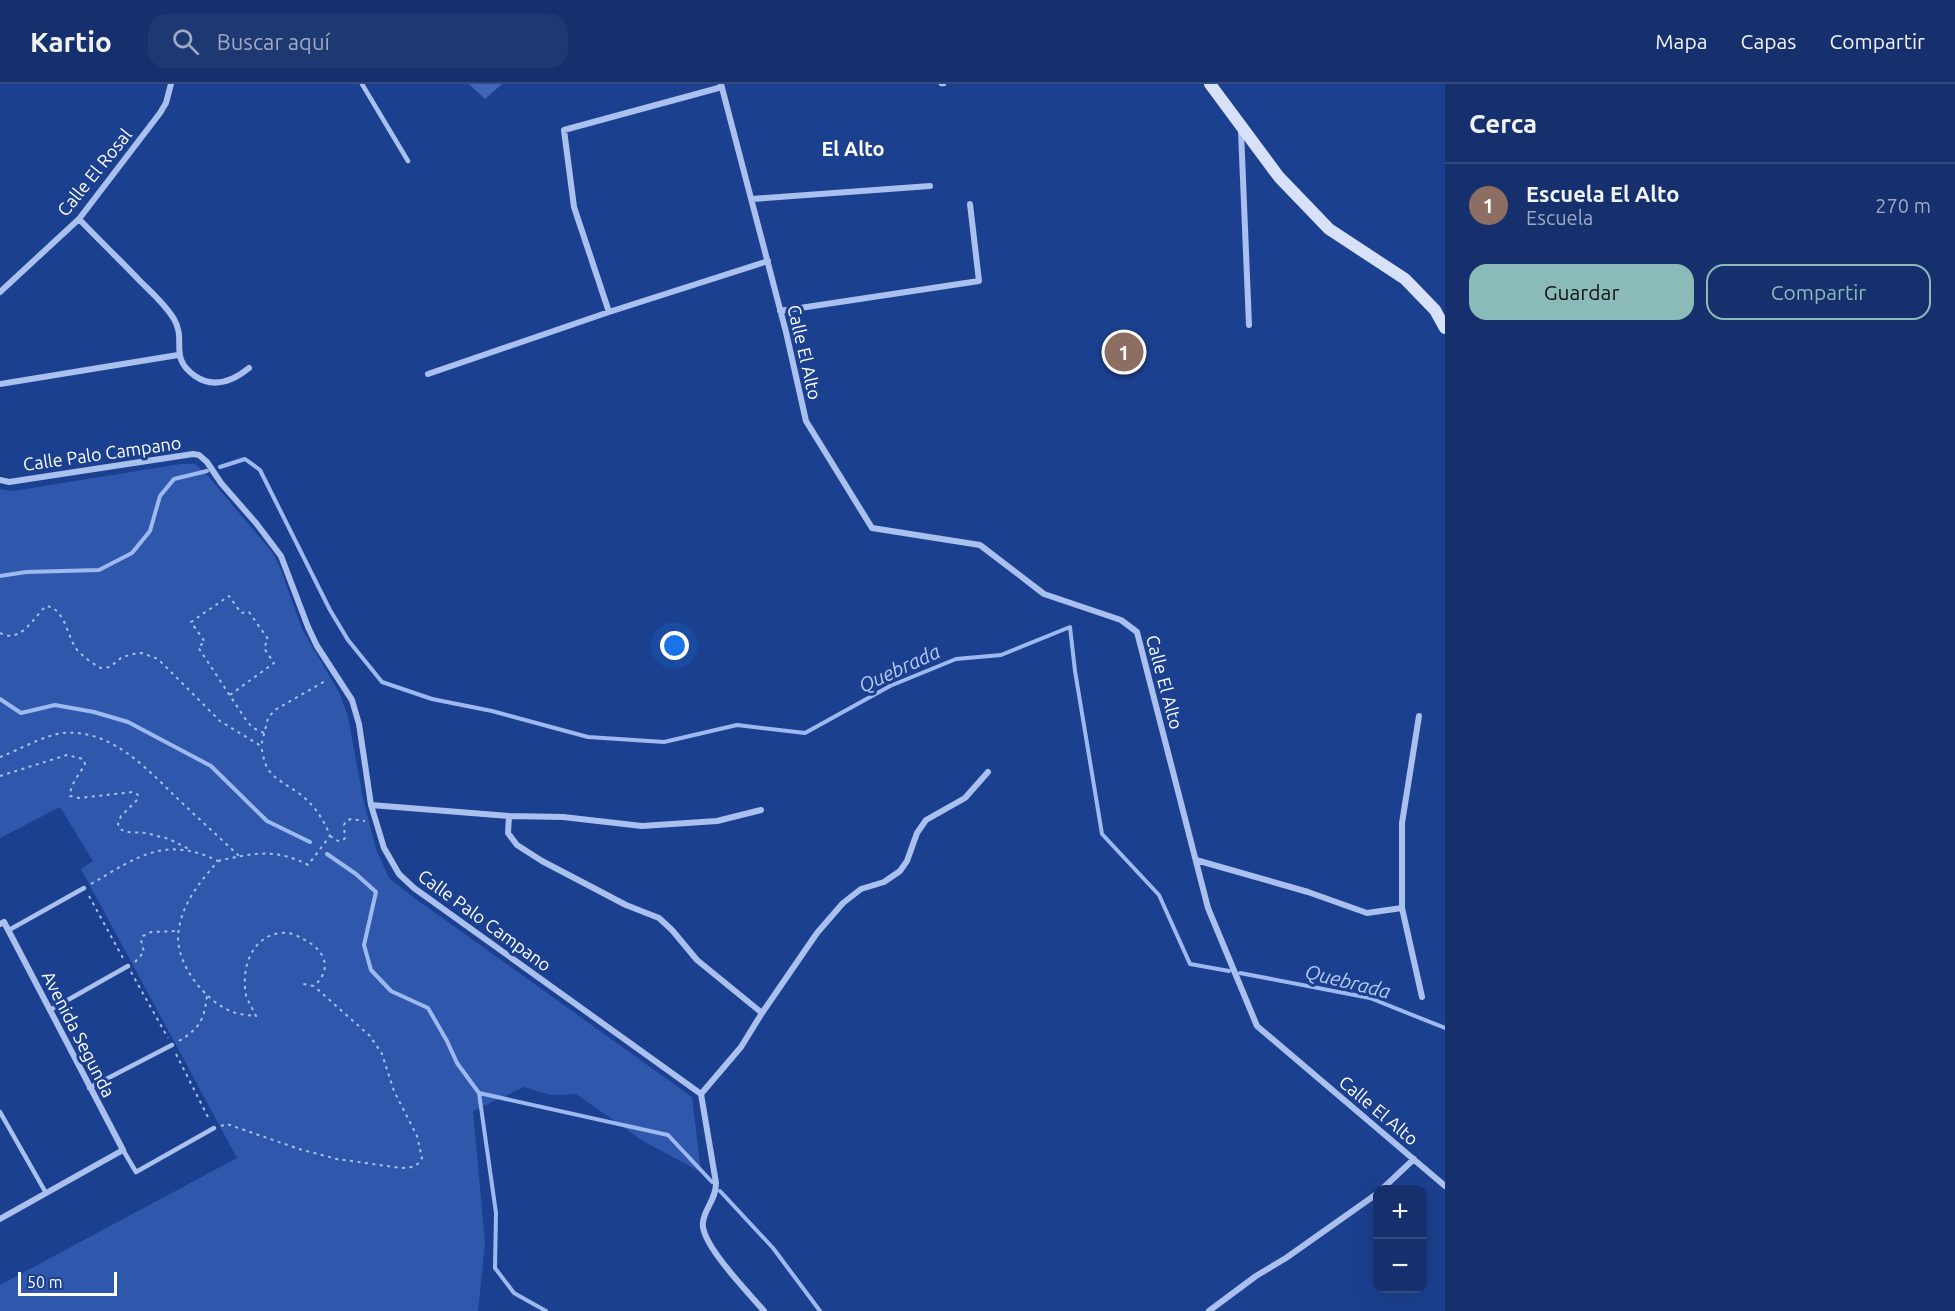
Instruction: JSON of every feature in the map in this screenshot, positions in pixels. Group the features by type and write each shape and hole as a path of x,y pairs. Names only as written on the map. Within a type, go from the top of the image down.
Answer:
{"main road":[{"path":"1210,84 1279,177 1329,229 1405,279 1435,310 1445,328"}],"street":[{"name":"Calle El Rosal","path":"0,292 79,219 160,113 166,103 171,84"},
{"path":"609,312 574,207 564,130 722,85"},
{"name":"Calle El Alto","path":"722,85 768,261 806,421 872,528 980,545 1044,594 1121,620 1137,632 1208,908 1257,1026 1445,1186"},
{"path":"1241,126 1249,325"},
{"path":"752,199 930,186"},
{"path":"780,310 979,281 970,204"},
{"path":"79,219 167,308 179,331 178,355 184,366 194,375 205,381 217,383 228,381 249,368"},
{"path":"428,374 768,261"},
{"path":"0,384 178,355"},
{"name":"Calle Palo Campano","path":"0,480 9,482 193,454 199,455 211,466 221,483 276,548 285,564 317,646 352,700 371,806 388,857 399,874 701,1094"},
{"path":"1419,717 1402,823 1402,908 1422,997"},
{"path":"764,1311 711,1249 703,1231 705,1214 716,1192 716,1183 701,1094 741,1047 817,933 843,903 861,889 892,878 907,861 916,833 926,820 964,798 988,772"},
{"path":"371,806 509,816 563,817 642,826 717,821 761,810"},
{"path":"509,816 508,833 517,845 617,901 658,918 672,930 697,960 762,1013"},
{"path":"1196,860 1308,892 1367,913 1402,908"},
{"path":"0,924 4,922 9,930"},
{"name":"Avenida Segunda","path":"9,930 123,1150"},
{"path":"0,1219 123,1150"},
{"path":"1387,1185 1414,1159"},
{"path":"1209,1311 1373,1196"}],"lane":[{"path":"362,84 408,161"},
{"path":"9,930 84,888"},
{"path":"50,1010 128,966"},
{"path":"89,1088 172,1045"},
{"path":"0,1112 46,1193"},
{"path":"123,1150 136,1172 214,1128"}],"path":[{"path":"230,695 274,663 264,648 268,639 249,612 241,614 229,596 191,622 205,642 198,647 246,720 253,728 264,733"},
{"path":"0,633 12,636 21,633 46,606 52,607 58,612 77,650 91,662 101,668 110,667 121,658 142,653 158,659 220,721 261,746"},
{"path":"336,675 275,710 268,718 261,746 270,772 316,809 330,836 338,841 343,840 345,823 348,820 376,822"},
{"path":"0,757 62,734 80,733 94,736 115,746 144,766 239,856"},
{"path":"0,776 67,755 83,759 85,764 74,783 70,796 79,798 132,792 138,795 138,799 121,816 118,824 120,829 169,839 218,861"},
{"path":"314,986 324,973 325,962 321,951 294,934 281,933 265,938 254,949 248,960 244,976 246,997 256,1016 234,1013 201,990 188,970 180,951 178,931 186,904 199,883 218,861 269,852 296,859 308,865 330,836"},
{"path":"194,851 183,849 152,852 84,888 172,1045 214,1128 227,1124 280,1143 336,1159 413,1167 422,1158 417,1136 394,1091 382,1054 370,1036 314,986 303,984"},
{"path":"128,966 143,956 141,940 143,936 151,932 178,931"},
{"path":"172,1045 196,1029 203,1019 207,996"}],"shaded area":[{"path":"181,464 195,464 208,476 272,552 281,570 302,629 340,694 348,717 363,798 376,849 389,878 692,1097 701,1172 643,1141 576,1094 551,1095 524,1087 473,1111 485,1243 478,1311 0,1311 0,1285 237,1158 81,869 93,861 60,807 0,838 0,489 13,491"}],"building":[{"path":"469,84 502,84 485,99"}],"waterway":[{"name":"Quebrada","path":"220,467 245,459 260,470 330,610 348,640 382,682 432,699 492,711 588,737 664,742 737,725 805,733 890,686 956,659 1001,655 1070,627 1102,834 1159,895 1190,964 1229,971"},
{"path":"0,576 26,572 99,570 132,553 150,531 160,496 174,479 207,471"},
{"path":"0,699 21,713 55,705 94,712 128,722 211,766 267,821 310,842"},
{"path":"327,854 356,874 376,892 364,945 371,970 391,991 428,1008 457,1063 479,1093 496,1213 495,1268 514,1293 546,1311"},
{"name":"Quebrada","path":"1240,973 1370,998 1445,1028"},
{"path":"479,1093 668,1135 712,1182"},
{"path":"720,1191 773,1248 820,1311"}],"place":[{"name":"Escuela El Alto","path":"1124,352"}],"district":[{"name":"El Alto","path":"853,148"}]}
